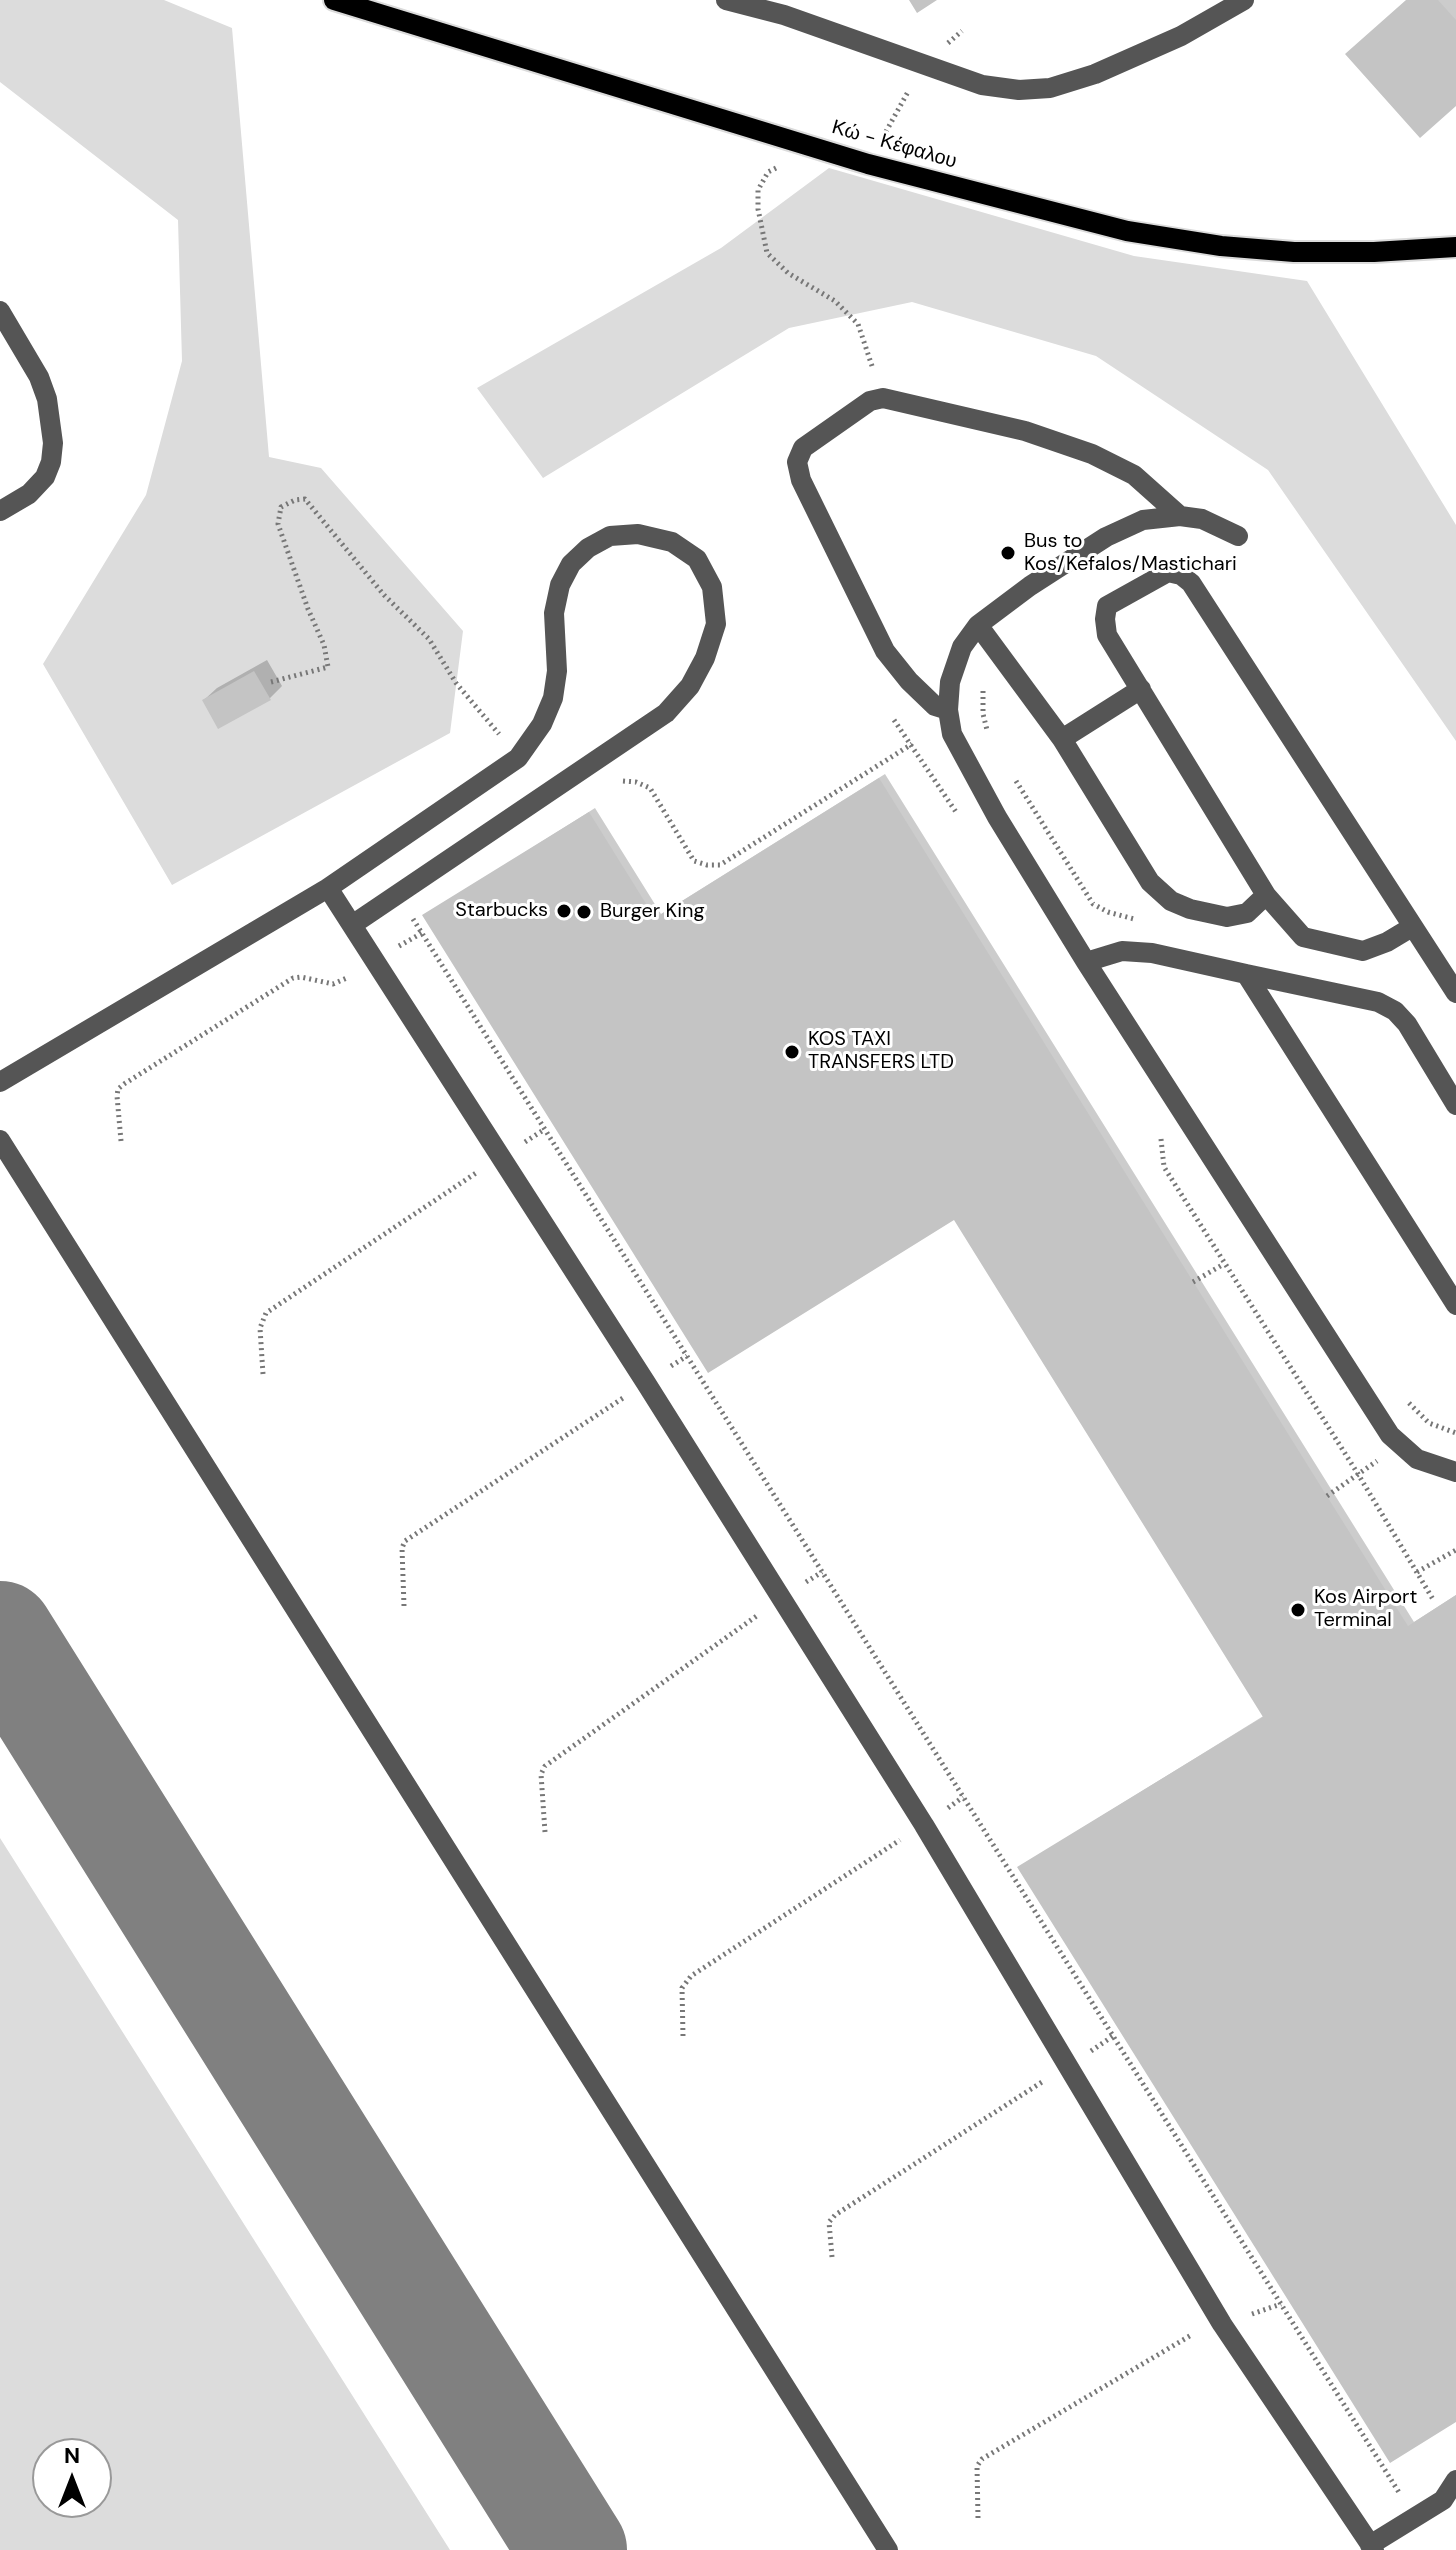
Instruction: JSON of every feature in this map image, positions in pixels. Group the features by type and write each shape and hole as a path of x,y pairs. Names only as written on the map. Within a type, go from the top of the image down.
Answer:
{"main road":[{"name":"Κώ - Κέφαλου","path":"334,0 868,164 1127,231 1221,246 1294,252 1374,252 1456,247"}],"street":[{"path":"726,0 784,15 982,85 1019,90 1050,88 1095,74 1181,36 1244,0"},
{"path":"0,311 39,377 52,423 53,443 51,462 45,477 29,494 0,511"},
{"path":"948,710 935,706 909,681 885,651 801,480 797,462 803,448 870,401 883,398 1025,431 1092,454 1134,475 1180,516"},
{"path":"1238,536 1202,519 1180,516 1143,520 1106,537 1030,586 978,625 962,647 950,682 948,710 952,734 997,817 1086,962 1390,1435 1417,1459 1456,1472"},
{"path":"0,1082 328,888 518,758 542,724 553,698 557,671 554,613 560,585 571,564 588,548 610,536 638,534 672,542 697,559 712,587 716,624 705,658 690,686 666,713 352,925"},
{"path":"1412,927 1387,942 1363,951 1303,937 1266,895 1107,635 1107,606 1168,572 1181,575 1191,583 1456,993"},
{"path":"978,625 1062,739 1150,882 1171,901 1190,909 1227,917 1247,913 1266,895"},
{"path":"1062,739 1141,689"},
{"path":"328,888 646,1383 924,1825 1222,2324 1372,2547 1443,2500 1456,2480"},
{"path":"1086,962 1122,951 1152,953 1378,1002 1395,1011 1407,1024 1456,1105"},
{"path":"1246,974 1456,1305"},
{"path":"0,1140 888,2550"}],"path":[{"path":"868,164 923,63"},
{"path":"777,168 768,172 758,190 758,209 767,253 788,273 835,301 858,324 883,398"},
{"path":"271,682 328,667 324,645 278,524 281,507 305,499 384,595 429,639 456,683 518,758"},
{"path":"894,720 963,823"},
{"path":"620,781 636,782 650,788 694,861 720,865 912,744"},
{"path":"397,894 1415,2518"},
{"path":"121,1141 117,1096 118,1089 124,1084 293,978 333,984 341,982 422,933"},
{"path":"263,1374 260,1328 266,1313 545,1129"},
{"path":"1160,1135 1164,1167 1434,1601"},
{"path":"1193,1282 1224,1264"},
{"path":"404,1606 402,1548 405,1541 687,1356"},
{"path":"1409,1403 1429,1423 1456,1433"},
{"path":"1417,1572 1456,1550"},
{"path":"545,1832 541,1774 545,1766 822,1572"},
{"path":"683,2036 682,1988 691,1976 963,1797"},
{"path":"832,2257 829,2222 835,2215 1113,2036"},
{"path":"978,2518 977,2466 982,2459 1196,2332 1281,2304"}],"shaded area":[{"path":"0,0 164,0 232,28 269,457 321,468 463,631 450,733 172,885 43,664 146,495 182,361 178,220 0,82"},
{"path":"829,168 1134,256 1307,281 1456,525 1456,741 1268,470 1096,356 912,302 789,328 543,478 477,388 721,248"},
{"path":"0,1838 450,2550 0,2550"}],"building":[{"path":"909,0 937,0 917,13"},
{"path":"1406,0 1438,0 1456,20 1456,106 1420,138 1345,54"},
{"path":"254,671 271,700 218,729 202,700"},
{"name":"Kos Airport Terminal","path":"879,778 1408,1626 1456,1595 1456,2422 1390,2463 1017,1867 1263,1717 954,1220 708,1373 422,915 589,812 655,918"}],"taxiway":[{"path":"0,1635 573,2550"}],"place":[{"name":"Bus to Kos/Kefalos/Mastichari","path":"1008,553"},
{"name":"Starbucks","path":"564,911"},
{"name":"Burger King","path":"584,912"},
{"name":"KOS TAXI TRANSFERS LTD","path":"792,1052"},
{"name":"Kos Airport Terminal","path":"1298,1610"}]}
